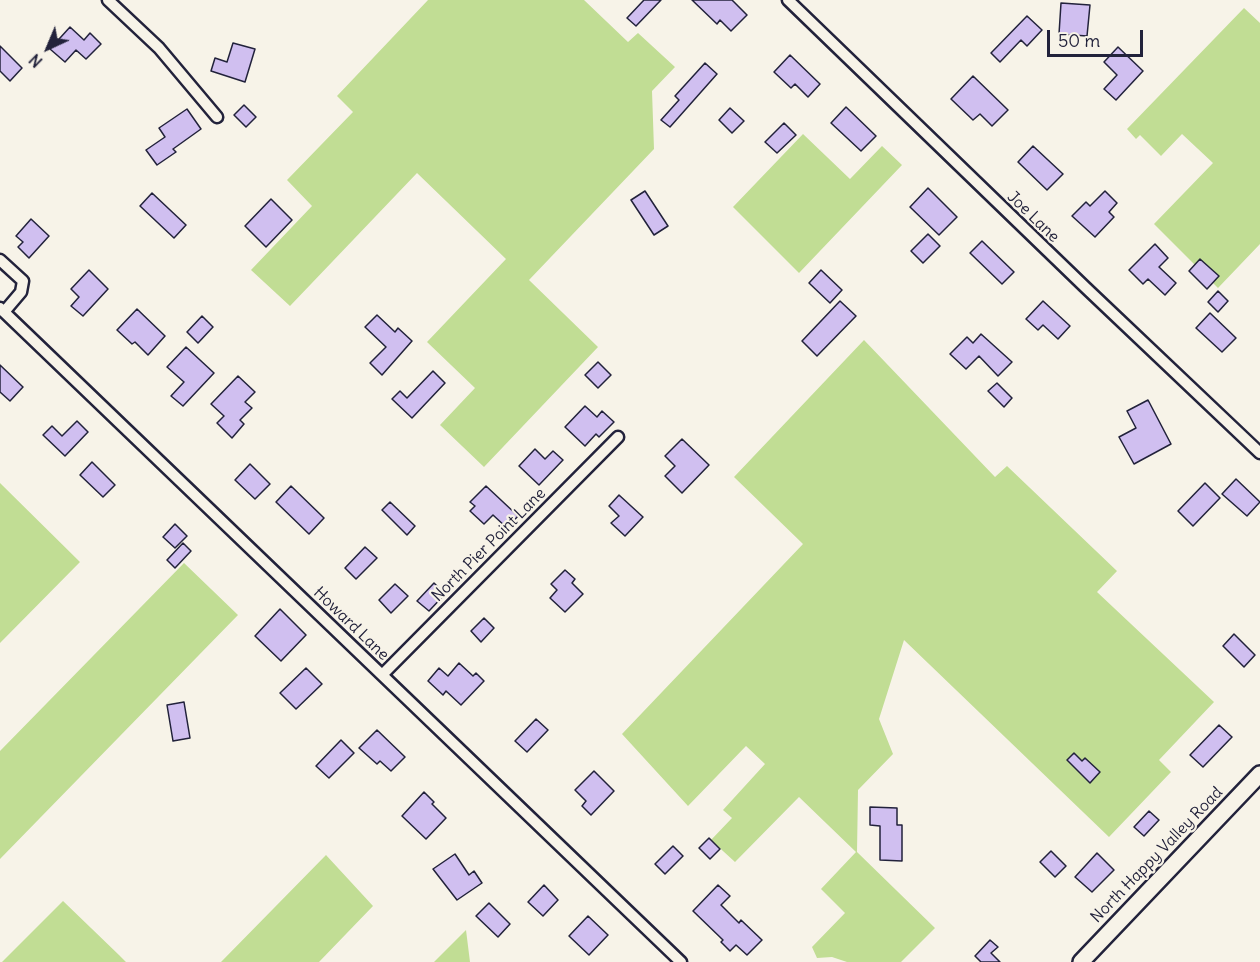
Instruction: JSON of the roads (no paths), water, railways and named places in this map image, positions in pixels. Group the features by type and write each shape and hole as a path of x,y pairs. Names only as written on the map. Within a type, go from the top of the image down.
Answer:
{"main road":[{"name":"North Happy Valley Road","path":"1081,962 1260,774"}],"street":[{"path":"108,0 159,48 217,117"},
{"name":"Joe Lane","path":"788,0 1260,453"},
{"path":"0,260 23,281 21,292 2,310"},
{"name":"Howard Lane","path":"2,310 681,962"},
{"name":"North Pier Point Lane","path":"382,675 618,437"}]}
